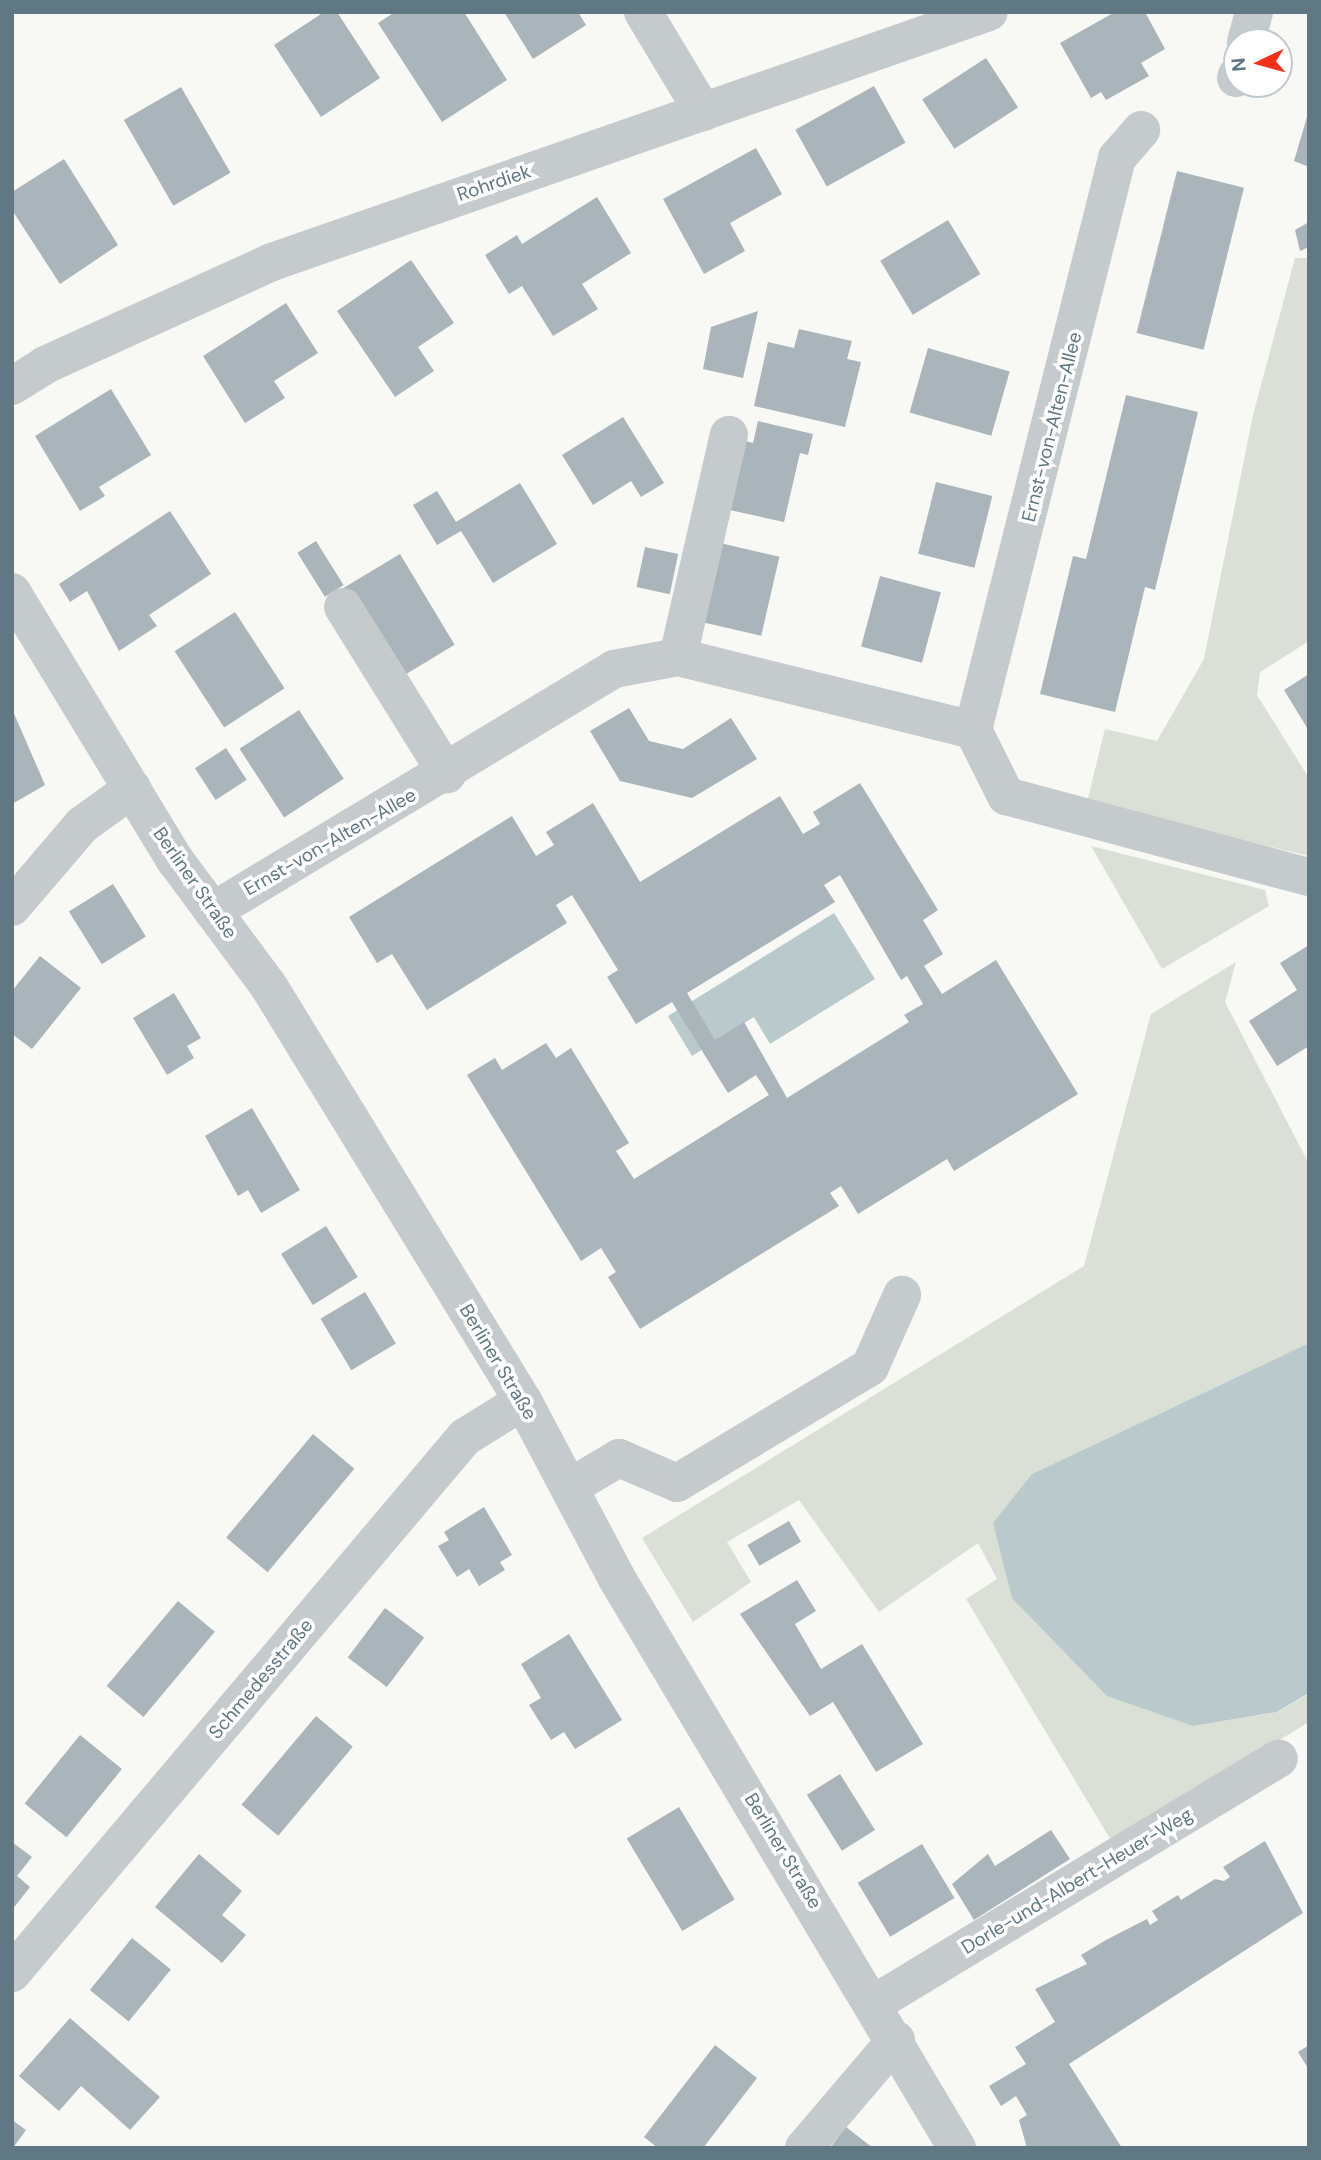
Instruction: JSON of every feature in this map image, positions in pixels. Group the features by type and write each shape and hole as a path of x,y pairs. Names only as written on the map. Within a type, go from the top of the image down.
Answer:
{"street":[{"path":"643,12 703,112"},
{"name":"Rohrdiek","path":"12,386 45,365 272,262 989,12"},
{"name":"Ernst-von-Alten-Allee","path":"213,911 447,774 614,669 678,657 973,730 1117,158 1141,130"},
{"path":"678,657 729,435"},
{"name":"Berliner Straße","path":"12,592 132,789 213,911 268,985 523,1401 616,1577 875,2003 957,2148"},
{"path":"343,607 447,774"},
{"path":"973,730 1006,796 1309,877"},
{"path":"12,907 82,825 132,789"},
{"path":"570,1487 619,1458 677,1483 870,1367 902,1295"},
{"name":"Schmedesstraße","path":"12,1973 465,1437 523,1401"},
{"name":"Dorle-und-Albert-Heuer-Weg","path":"875,2003 1279,1758"},
{"path":"804,2148 895,2040"}],"shaded area":[{"path":"1295,258 1309,258 1309,641 1260,672 1257,695 1309,778 1309,856 1087,802 1105,729 1157,741 1204,659 1253,415"},
{"path":"1091,846 1265,890 1269,906 1162,969"},
{"path":"834,913 875,979 770,1044 754,1017 692,1056 668,1016"},
{"path":"1236,962 1225,1002 1309,1164 1309,1343 1032,1474 1193,1726 1278,1712 1309,1694 1309,1722 1112,1842 966,1599 997,1579 978,1543 879,1612 799,1500 727,1542 751,1582 693,1622 642,1538 1084,1266 1151,1014"},
{"path":"1309,1343 1309,1693 1277,1712 1193,1726 1107,1696 1012,1598 993,1523 1032,1474"}],"building":[{"path":"324,12 337,12 380,78 321,117 274,45"},
{"path":"395,12 464,12 507,80 442,122 378,23"},
{"path":"504,12 578,12 586,25 533,59"},
{"path":"1115,12 1145,12 1165,49 1141,63 1149,76 1106,100 1101,92 1091,98 1060,43"},
{"path":"986,58 1018,107 954,149 922,99"},
{"path":"874,86 906,143 827,186 795,130"},
{"path":"181,87 231,173 173,206 124,120"},
{"path":"1309,110 1309,167 1294,161"},
{"path":"756,148 782,194 730,223 745,251 704,274 663,199"},
{"path":"64,159 118,245 60,284 12,210 12,192"},
{"path":"1177,171 1244,188 1204,350 1137,333"},
{"path":"597,197 631,253 582,284 598,309 553,336 522,286 509,294 485,255 517,235 522,244"},
{"path":"948,220 980,274 913,315 880,261"},
{"path":"1309,222 1309,247 1300,251 1295,230"},
{"path":"411,260 454,323 418,347 434,371 395,397 337,311"},
{"path":"286,303 318,353 274,381 285,398 245,423 203,356"},
{"path":"758,311 743,378 703,369 711,327"},
{"path":"799,329 852,341 847,359 861,362 845,427 754,406 768,342 794,348"},
{"path":"928,348 1010,371 991,436 910,412"},
{"path":"111,389 151,455 99,487 105,496 80,511 35,436"},
{"path":"1126,395 1198,412 1155,590 1145,587 1115,712 1040,694 1073,556 1086,559"},
{"path":"623,417 664,483 641,497 631,481 593,505 562,455"},
{"path":"758,421 813,434 808,455 800,453 784,522 725,509 741,440 753,443"},
{"path":"936,482 992,496 974,568 918,554"},
{"path":"520,483 557,544 493,583 461,531 437,545 413,505 437,491 456,522"},
{"path":"170,511 211,574 149,615 157,626 119,651 87,591 70,602 59,584"},
{"path":"316,541 344,585 325,597 297,553"},
{"path":"720,543 779,557 761,636 702,622"},
{"path":"645,547 678,554 670,594 636,587"},
{"path":"400,554 455,645 396,680 342,589"},
{"path":"880,576 941,592 922,663 861,647"},
{"path":"235,612 285,688 224,728 175,651"},
{"path":"1309,674 1309,731 1284,690"},
{"path":"629,708 649,741 683,749 731,718 757,759 692,798 620,781 590,731"},
{"path":"12,709 45,785 12,804"},
{"path":"299,710 344,779 284,817 239,749"},
{"path":"226,748 247,780 216,800 195,768"},
{"path":"860,783 938,910 923,920 943,954 924,966 942,994 996,960 1078,1094 954,1171 947,1159 858,1214 841,1186 830,1193 839,1206 640,1329 608,1277 616,1272 601,1248 581,1261 467,1075 495,1058 502,1070 546,1043 556,1058 571,1048 629,1143 616,1151 634,1179 769,1095 756,1075 728,1093 672,1002 636,1024 607,977 618,970 572,895 556,905 567,923 427,1010 392,954 377,963 349,917 512,816 536,856 554,845 546,832 593,803 640,882 780,796 803,834 820,824 813,812","holes":["840,875 901,980 907,976 923,1004 904,1015 909,1022 787,1098 744,1022 715,1040 687,993 835,902 824,885"]},
{"path":"113,884 146,937 102,964 69,912"},
{"path":"1309,945 1309,1046 1277,1066 1249,1021 1297,990 1280,963"},
{"path":"40,956 81,988 32,1049 12,1034 12,991"},
{"path":"174,993 201,1038 187,1046 194,1058 167,1075 133,1018"},
{"path":"252,1108 300,1190 261,1213 248,1190 238,1196 205,1136"},
{"path":"326,1226 358,1277 313,1305 281,1254"},
{"path":"365,1292 396,1343 351,1370 320,1319"},
{"path":"313,1434 354,1469 268,1572 226,1537"},
{"path":"484,1507 512,1555 500,1562 505,1570 479,1586 469,1569 457,1577 438,1546 449,1540 444,1532"},
{"path":"789,1521 801,1542 759,1566 747,1545"},
{"path":"797,1580 816,1611 795,1624 821,1669 862,1644 923,1744 876,1772 833,1702 810,1716 740,1614"},
{"path":"178,1601 215,1632 143,1717 107,1686"},
{"path":"385,1608 424,1637 387,1687 348,1658"},
{"path":"569,1634 622,1720 575,1749 564,1732 551,1740 529,1705 541,1698 521,1664"},
{"path":"316,1716 353,1747 278,1836 241,1805"},
{"path":"80,1735 122,1769 67,1837 25,1803"},
{"path":"840,1774 875,1830 842,1851 807,1795"},
{"path":"679,1807 735,1900 682,1931 627,1838"},
{"path":"1051,1830 1070,1859 974,1920 952,1884 988,1854 995,1866"},
{"path":"1265,1841 1303,1913 1069,2064 1122,2148 1027,2148 1019,2120 1027,2115 1016,2096 1001,2106 989,2086 1026,2064 1015,2047 1055,2022 1035,1989 1087,1964 1081,1955 1106,1940 1147,1919 1150,1925 1158,1920 1152,1911 1178,1895 1181,1900 1215,1879 1224,1881 1230,1877 1223,1867"},
{"path":"12,1842 32,1857 17,1876 30,1887 12,1910"},
{"path":"922,1844 954,1898 890,1937 858,1883"},
{"path":"199,1854 242,1891 222,1915 246,1935 222,1963 155,1907"},
{"path":"132,1938 171,1969 129,2022 90,1990"},
{"path":"70,2018 160,2097 130,2130 81,2086 59,2111 19,2076"},
{"path":"715,2045 757,2078 703,2148 658,2148 644,2137"},
{"path":"1309,2045 1309,2070 1298,2052"},
{"path":"12,2120 26,2130 13,2148 12,2148"},
{"path":"846,2127 873,2148 830,2148"}]}
